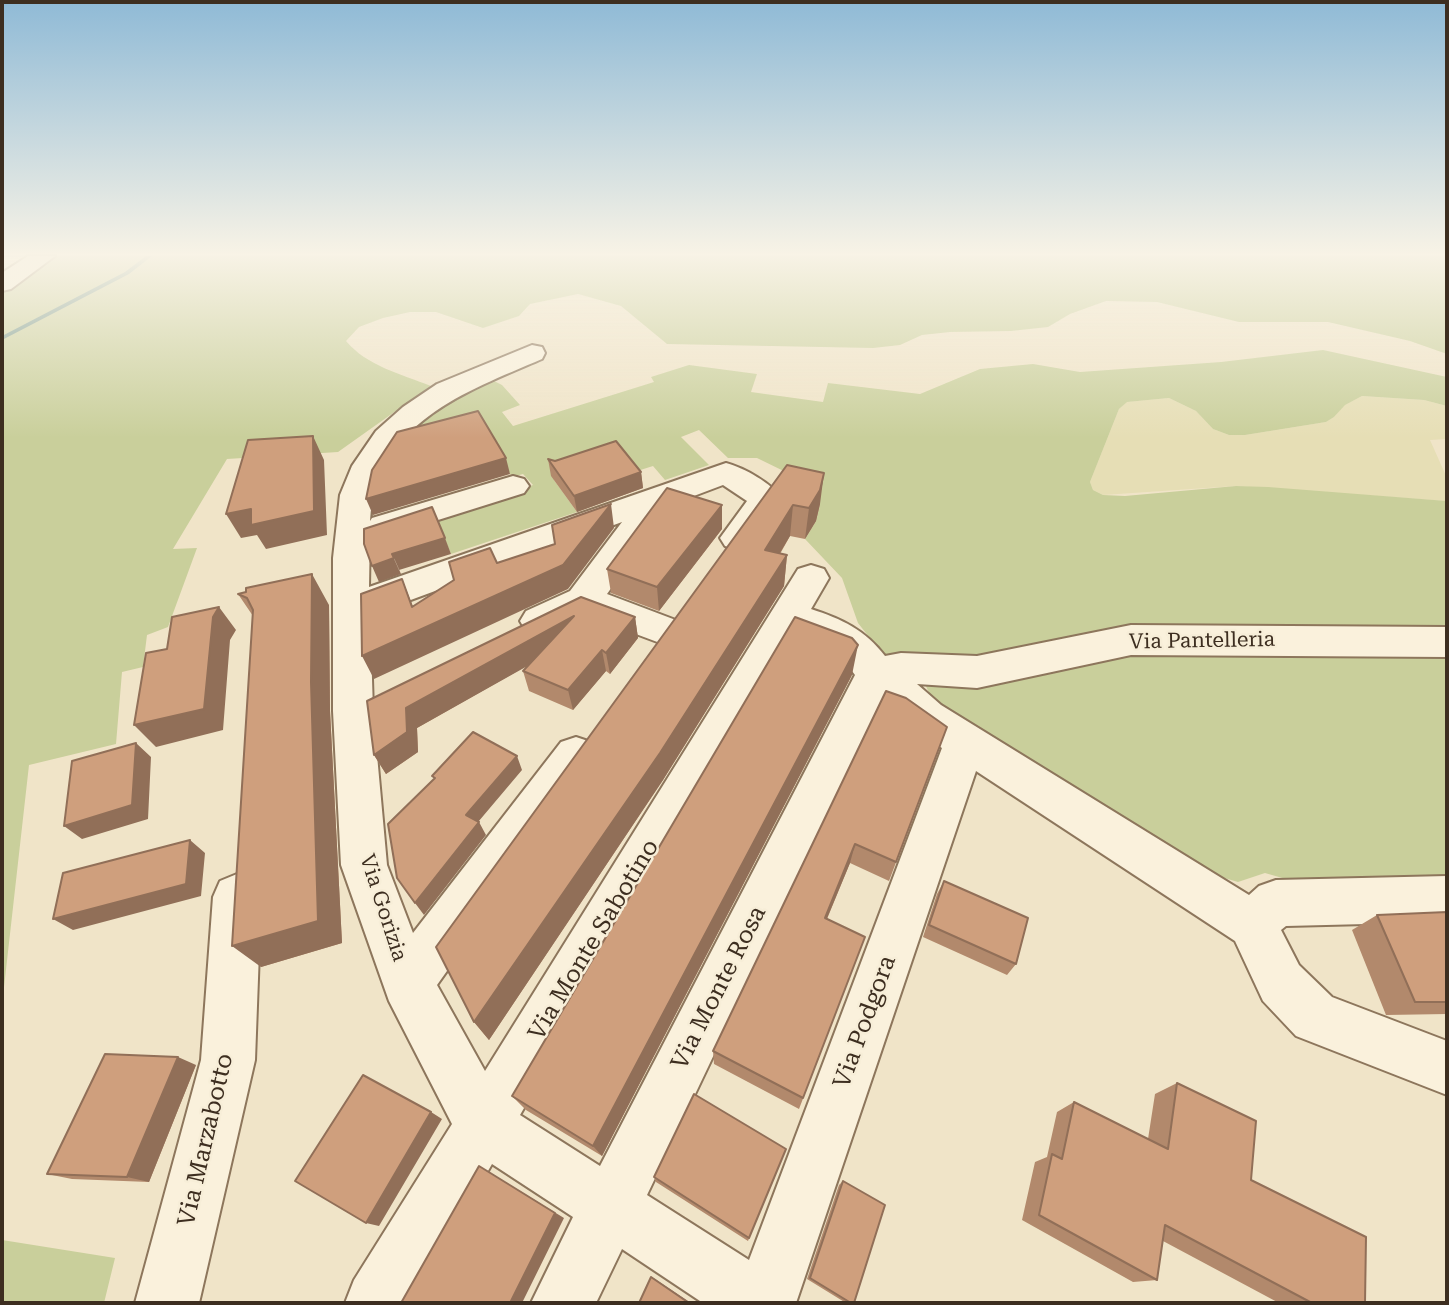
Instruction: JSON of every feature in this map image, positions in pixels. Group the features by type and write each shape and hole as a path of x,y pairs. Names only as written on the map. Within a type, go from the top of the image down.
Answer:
{"street":[{"name":"Via Gorizia","path":"532,353 447,390 413,413 387,438 368,466 356,495 352,536 351,608 371,702 364,865 407,983 483,1124 761,1303"},
{"path":"351,608 726,473 766,499 717,566"},
{"path":"352,536 513,485"},
{"path":"510,635 583,600 659,497"},
{"name":"Via Monte Sabotino","path":"377,1303 800,596 834,632 859,650 876,673"},
{"path":"583,600 665,636"},
{"name":"Via Pantelleria","path":"876,673 901,668 977,672 1131,640 1447,642"},
{"path":"876,673 927,717 1252,924 1280,983 1315,1017 1447,1068"},
{"name":"Via Monte Rosa","path":"563,1303 876,673"},
{"path":"407,983 603,720"},
{"name":"Via Podgora","path":"761,1303 966,740"},
{"name":"Via Marzabotto","path":"167,1303 228,1060 240,857"},
{"path":"1252,924 1276,903 1447,900"}],"shaded area":[{"path":"1362,396 1424,400 1447,406 1447,439 1430,440 1447,478 1447,501 1236,486 1103,495 1093,490 1090,482 1119,409 1126,402 1169,398 1196,411 1213,429 1229,435 1245,435 1326,422 1344,405"}],"green space":[{"path":"2,317 388,317 359,327 346,341 364,357 431,386 338,452 227,459 173,549 197,548 168,627 147,635 143,667 122,672 116,744 29,765 2,1005"},
{"path":"450,317 516,317 483,328"},
{"path":"634,317 1065,317 1048,327 922,335 900,345 873,348 667,344"},
{"path":"1218,317 1447,317 1447,354 1410,341 1328,322 1239,322"},
{"path":"1323,350 1447,377 1447,406 1424,400 1362,396 1345,405 1326,422 1245,435 1229,435 1213,429 1196,411 1169,398 1127,402 1119,409 1090,482 1093,490 1103,495 1125,496 1236,486 1447,501 1447,628 1129,629 968,662 887,660 858,623 842,578 805,539 816,521 820,504 798,478 757,458 728,458 699,430 681,437 709,465 665,480 653,466 631,473 554,480 577,512 451,554 436,518 533,485 523,474 512,477 502,460 401,432 486,377 502,385 520,405 502,412 513,426 654,382 651,377 689,365 757,374 751,392 823,402 828,383 920,394 980,369 1033,364 1080,372 1221,362"},
{"path":"1139,646 1447,651 1447,887 1321,889 1265,873 1238,882 1194,869 940,716 923,680"},
{"path":"2,1240 115,1258 104,1303 2,1303"}],"building":[{"path":"478,411 506,458 366,499 372,470 397,432"},
{"path":"313,436 314,511 251,525 251,509 226,514 248,440"},
{"path":"616,441 641,472 574,496 548,459 555,461"},
{"path":"787,465 824,473 820,490 809,508 793,505 765,550 787,555 660,753 474,1022 436,947"},
{"path":"667,488 722,505 657,587 607,569"},
{"path":"611,504 563,565 362,656 361,594 402,579 412,607 454,580 449,562 490,548 497,563 555,544 552,525"},
{"path":"432,507 445,538 392,554 394,558 372,566 364,544 364,529"},
{"path":"312,574 311,682 318,921 232,946 253,610 247,598 238,594 246,592 246,588"},
{"path":"581,597 635,617 606,653 602,650 568,690 523,671 574,616 406,708 407,732 374,755 367,701"},
{"path":"219,607 213,617 204,709 134,725 146,653 167,649 172,617"},
{"path":"795,617 852,638 858,645 593,1146 512,1096"},
{"path":"886,691 906,698 947,727 896,862 855,844 825,918 865,937 803,1098 713,1051"},
{"path":"473,732 517,756 466,815 479,822 415,903 397,878 388,824 435,778 432,776"},
{"path":"136,743 132,805 64,826 72,761"},
{"path":"190,840 186,884 53,919 63,873"},
{"path":"944,881 1028,918 1016,964 929,925"},
{"path":"1447,912 1447,1002 1415,1002 1377,915"},
{"path":"105,1054 178,1057 127,1177 47,1174"},
{"path":"363,1075 431,1112 366,1223 295,1181"},
{"path":"1177,1083 1256,1121 1251,1180 1366,1237 1365,1303 1312,1303 1165,1225 1157,1280 1039,1215 1052,1154 1062,1159 1074,1102 1168,1149"},
{"path":"694,1094 786,1149 749,1238 654,1177"},
{"path":"479,1166 555,1213 510,1303 401,1303"},
{"path":"843,1181 885,1205 854,1303 810,1278"},
{"path":"651,1277 689,1303 639,1303"}],"waterway":[{"path":"2,338 43,317"}]}
